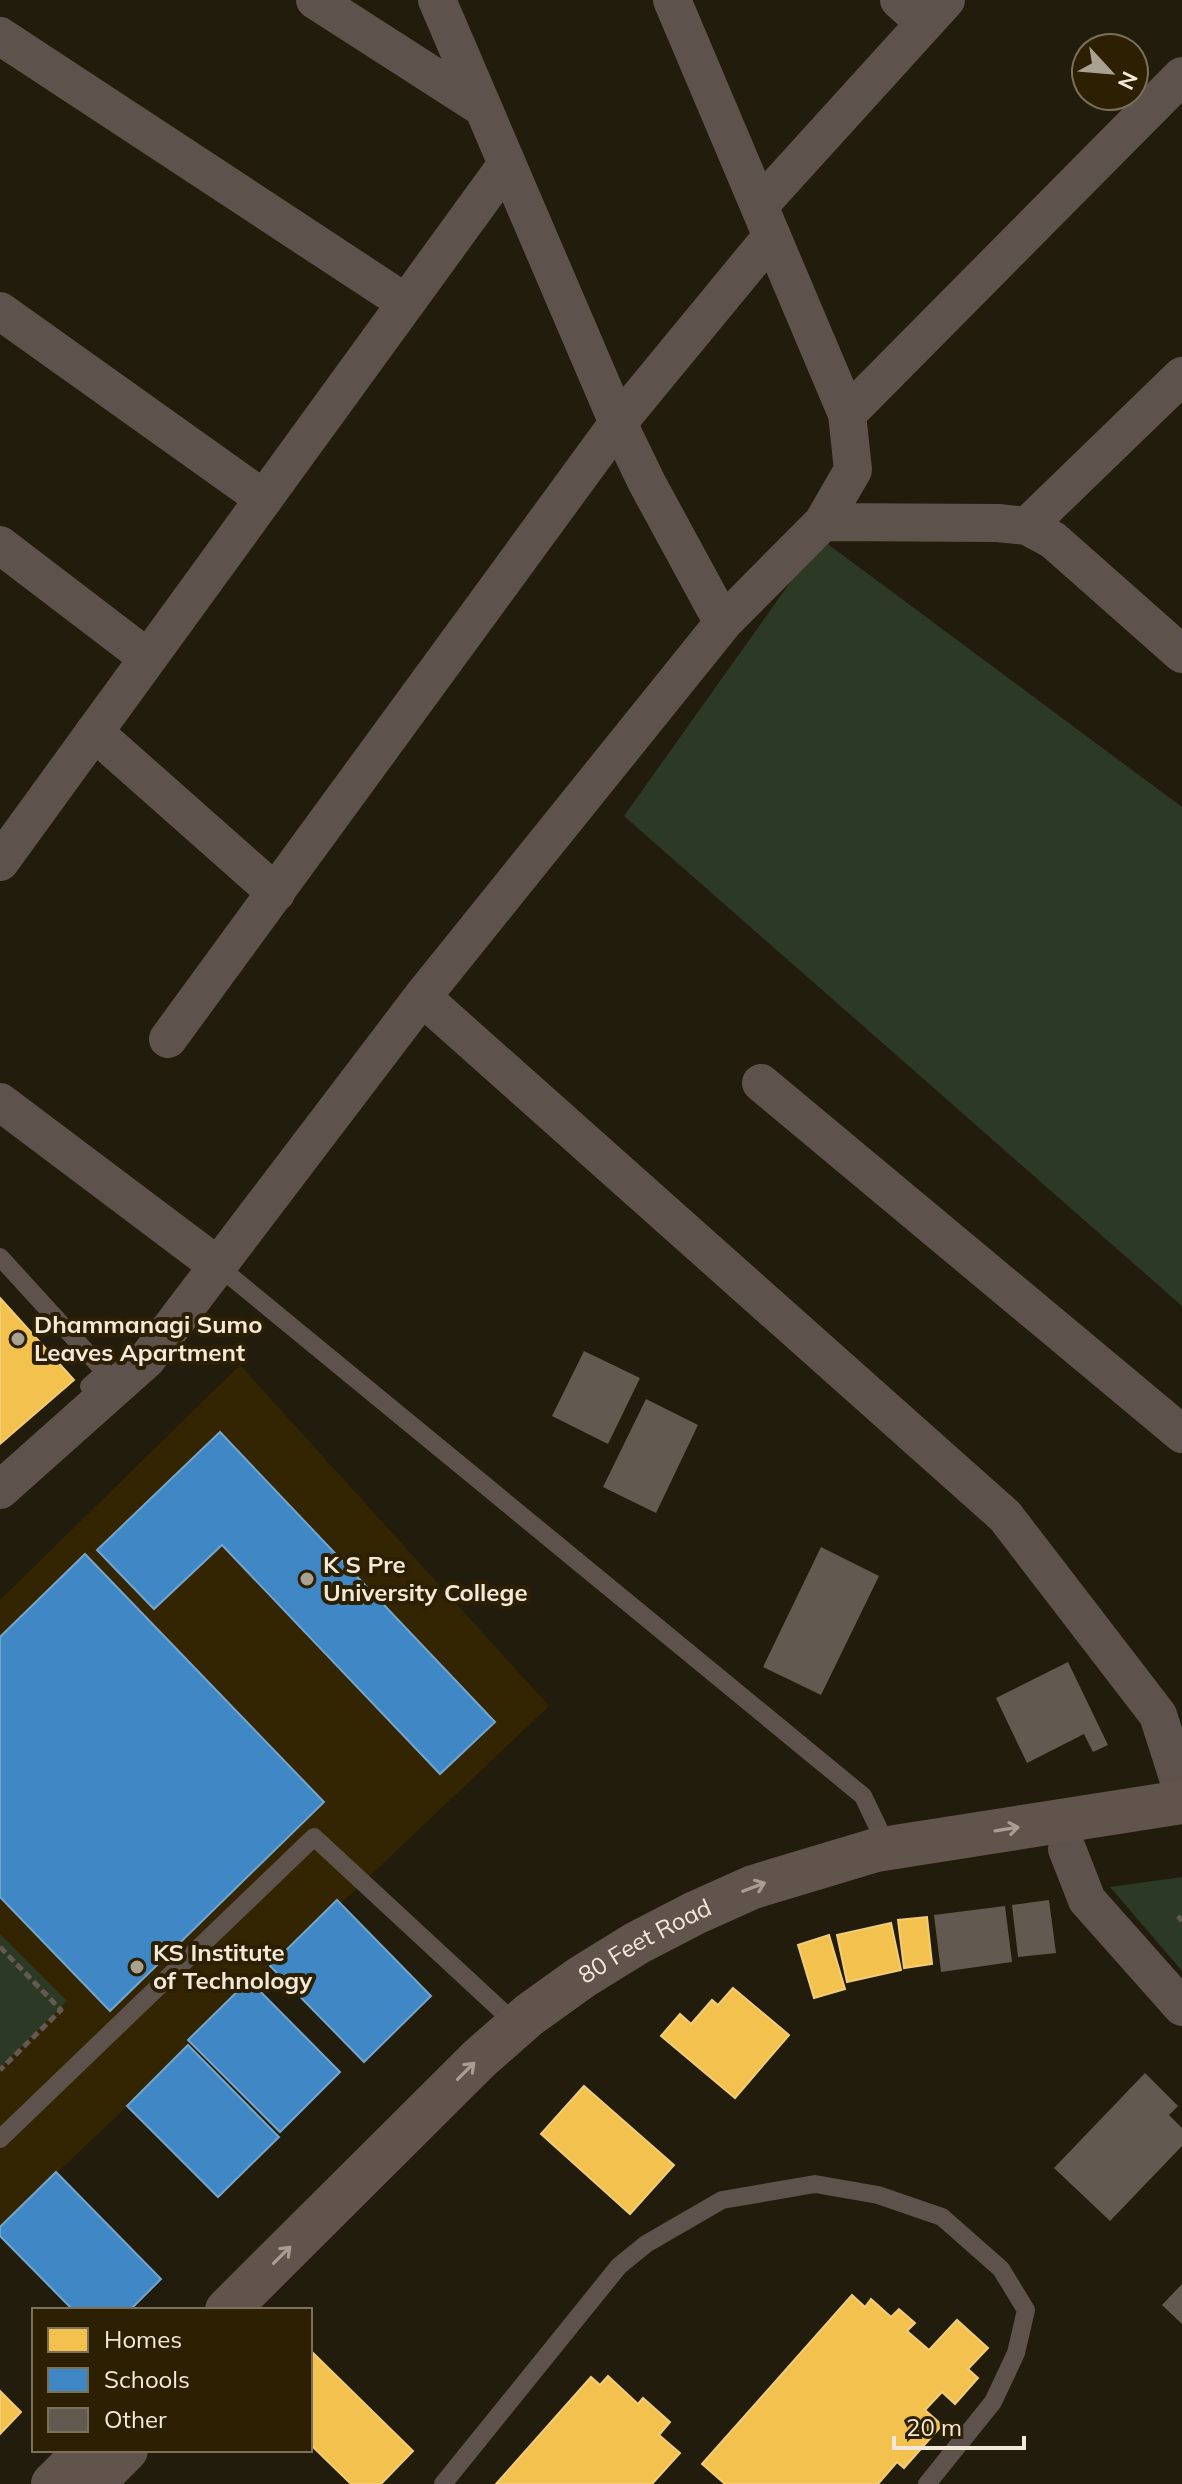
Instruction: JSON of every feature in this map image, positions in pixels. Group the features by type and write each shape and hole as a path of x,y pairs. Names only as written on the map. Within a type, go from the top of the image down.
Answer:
{"main road":[{"name":"80 Feet Road","path":"229,2308 480,2058 582,1977 637,1943 695,1913 814,1866 888,1848 1182,1802"},
{"name":"80 Feet Road","path":"269,2308 499,2080 547,2038 598,2001 707,1939 764,1914 882,1878 1182,1831"},
{"path":"53,2484 85,2452"},
{"path":"92,2484 124,2452"}],"street":[{"path":"315,0 483,108"},
{"path":"437,0 618,423 723,623"},
{"path":"0,1490 147,1359 422,997 723,623 823,522 853,470 847,414 672,0"},
{"path":"168,1039 923,8"},
{"path":"0,36 406,303"},
{"path":"847,414 1182,76"},
{"path":"6,842 94,732 507,164"},
{"path":"0,311 264,499"},
{"path":"1027,526 1182,376"},
{"path":"823,522 998,523 1027,526 1053,540 1182,654"},
{"path":"0,545 148,658"},
{"path":"94,732 276,893"},
{"path":"422,997 1005,1516 1158,1715 1182,1790"},
{"path":"761,1083 1182,1434"},
{"path":"0,1102 218,1266"},
{"path":"1067,1849 1087,1900 1182,2007"}],"lane":[{"path":"0,1257 105,1372 0,1465"},
{"path":"218,1266 863,1796 888,1848"},
{"path":"0,2139 314,1837 518,2026"},
{"path":"443,2484 619,2266 646,2244 722,2200 815,2184 878,2195 942,2217 1001,2269 1026,2310 1016,2353 993,2402 927,2484"}],"path":[{"path":"0,1947 61,2010 0,2070"}],"shaded area":[{"name":"KS Institute of Technology","path":"240,1365 549,1706 0,2227 0,1600"}],"green space":[{"path":"821,539 1182,807 1182,1306 624,816"},
{"path":"1182,1877 1182,1971 1110,1887"},
{"path":"0,1934 67,2001 0,2068"}],"building: Homes":[{"name":"Dhammanagi Sumo Leaves Apartment","path":"0,1298 74,1380 0,1444"},
{"path":"927,1917 932,1964 904,1968 898,1920"},
{"path":"891,1923 901,1970 847,1982 837,1935"},
{"path":"829,1935 845,1989 814,1998 798,1945"},
{"path":"733,1988 789,2035 735,2098 661,2036 680,2014 691,2024 712,2000 718,2005"},
{"path":"584,2086 674,2165 630,2214 541,2134"},
{"path":"852,2295 865,2307 871,2299 891,2317 899,2309 915,2323 907,2331 929,2350 957,2320 988,2348 968,2369 978,2378 955,2404 942,2392 925,2410 942,2425 904,2468 897,2462 878,2484 725,2484 702,2464"},
{"path":"312,2352 413,2451 381,2484 351,2484 312,2446"},
{"path":"608,2376 638,2404 643,2398 670,2422 659,2435 680,2453 652,2484 496,2484 591,2377 600,2385"},
{"path":"0,2391 21,2412 0,2434"}],"building: Schools":[{"name":"K S Pre University College","path":"220,1432 495,1722 440,1774 222,1545 154,1609 97,1550"},
{"path":"85,1554 324,1802 110,2011 0,1897 0,1637"},
{"path":"337,1900 431,1996 364,2062 270,1966"},
{"path":"249,1980 340,2072 280,2132 188,2040"},
{"path":"188,2045 279,2137 218,2197 127,2106"},
{"path":"56,2172 161,2279 132,2308 71,2308 0,2236 0,2227"}],"building: Other":[{"path":"584,1351 640,1378 608,1444 552,1416"},
{"path":"646,1399 698,1425 656,1513 603,1487"},
{"path":"821,1547 879,1576 821,1695 763,1667"},
{"path":"1068,1662 1108,1745 1093,1752 1084,1734 1027,1763 996,1698"},
{"path":"1049,1900 1056,1953 1018,1957 1012,1905"},
{"path":"1005,1906 1012,1962 941,1972 934,1915"},
{"path":"1145,2073 1178,2106 1169,2115 1182,2128 1182,2146 1110,2221 1054,2168"},
{"path":"1182,2284 1182,2324 1162,2305"}],"place":[{"name":"Dhammanagi Sumo Leaves Apartment","path":"18,1339"},
{"name":"K S Pre University College","path":"307,1579"},
{"name":"KS Institute of Technology","path":"137,1967"}]}
